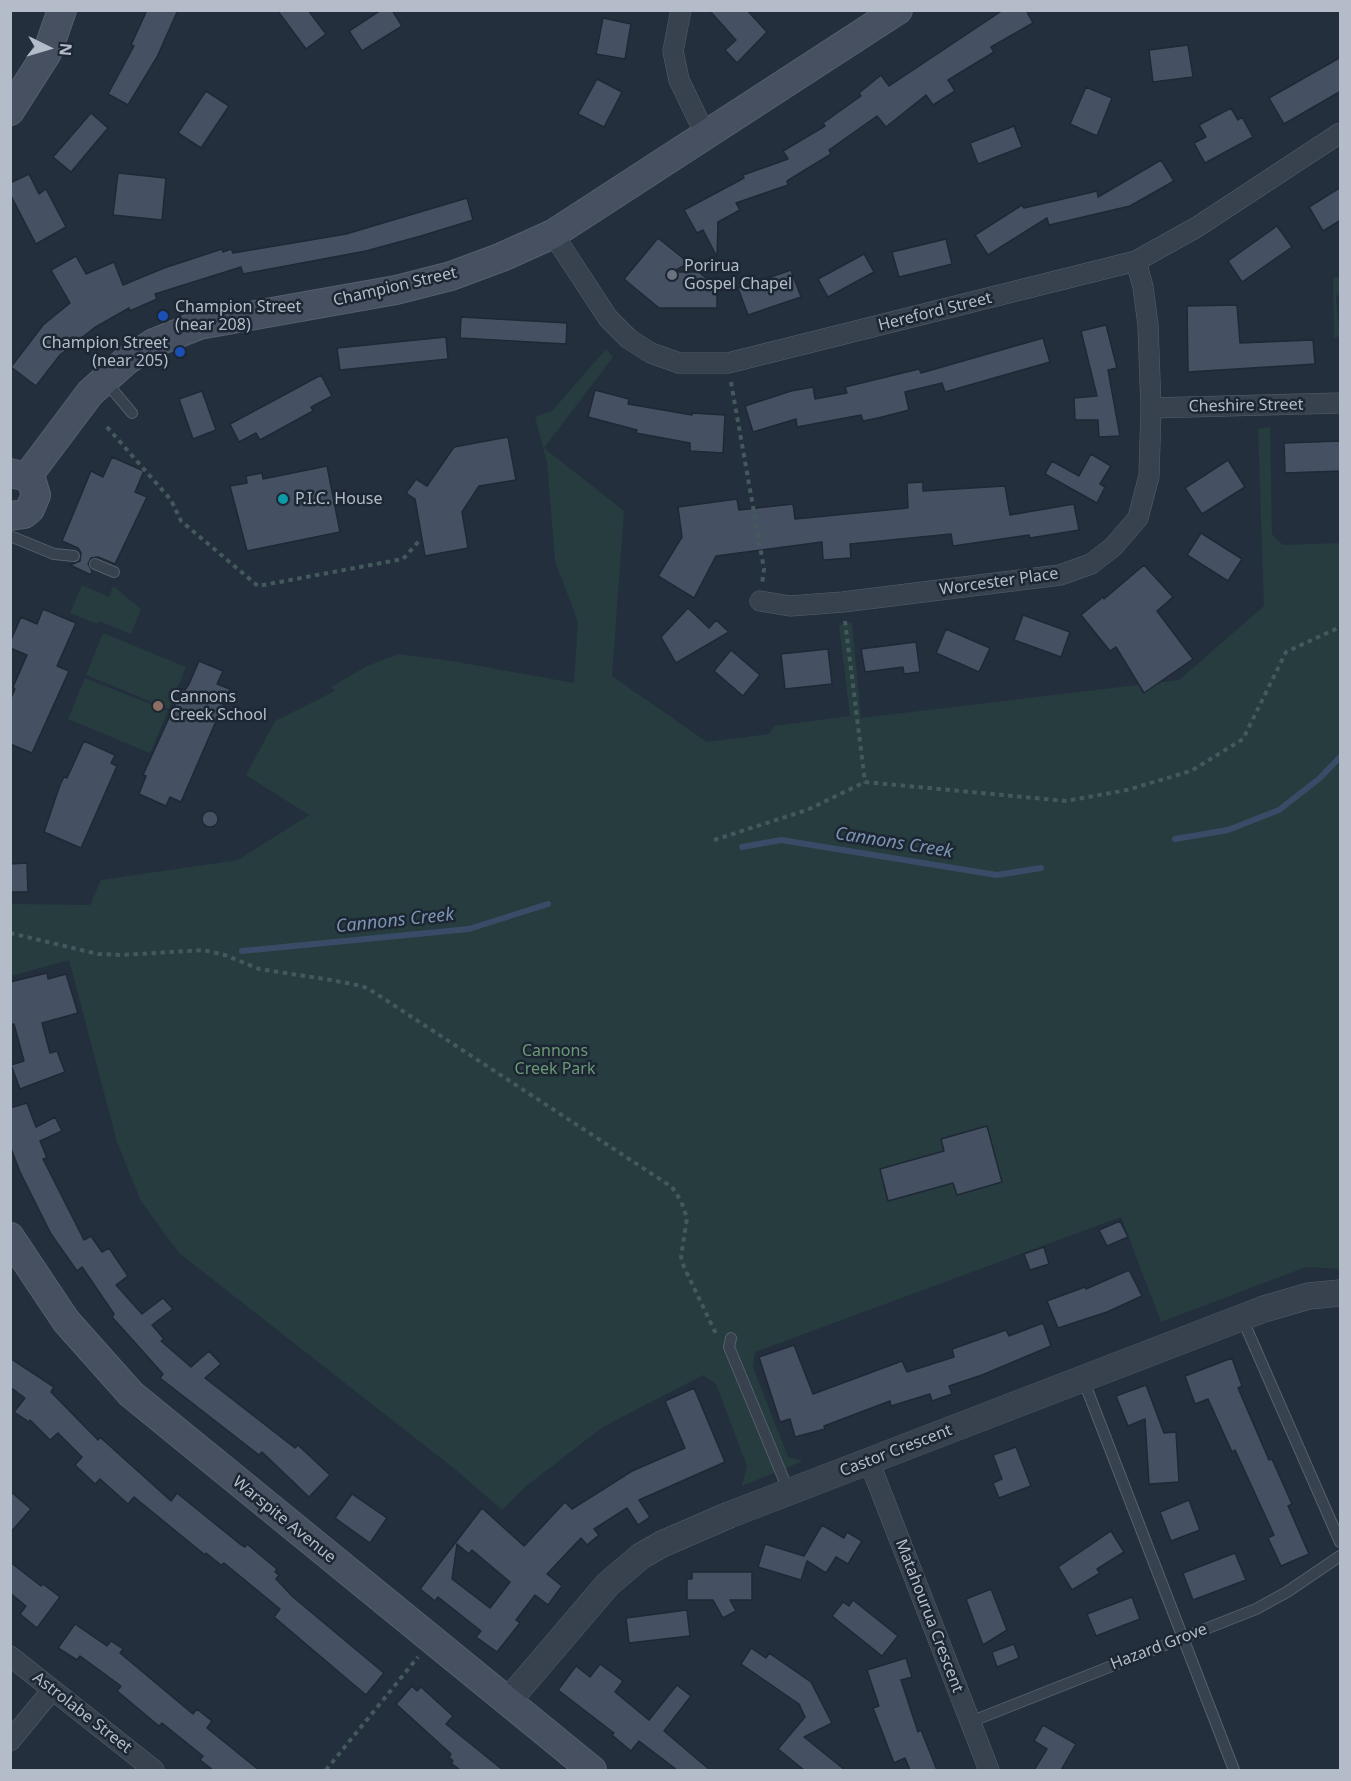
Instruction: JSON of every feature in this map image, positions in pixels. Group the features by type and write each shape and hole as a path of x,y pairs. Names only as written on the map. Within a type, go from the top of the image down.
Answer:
{"main road":[{"path":"10,111 46,53 62,10"},
{"name":"Champion Street","path":"19,475 52,446 69,419 104,379 154,343 199,325 396,290 450,276 553,234 898,10"},
{"path":"10,516 24,514 34,503 35,488 19,475"},
{"name":"Warspite Avenue","path":"11,1237 66,1321 131,1394 592,1770"}],"street":[{"path":"681,10 674,51 679,81 706,136"},
{"name":"Hereford Street","path":"553,234 608,318 629,339 651,353 679,363 728,363 1136,261 1197,227 1341,133"},
{"name":"Worcester Place","path":"760,601 790,606 843,602 1060,575 1090,564 1113,547 1138,518 1149,476 1151,408 1148,325 1143,287 1136,261"},
{"name":"Cheshire Street","path":"1151,408 1341,404"},
{"name":"Castor Crescent","path":"509,1700 608,1584 641,1556 683,1533 1242,1317 1287,1301 1341,1293"},
{"name":"Matahourua Crescent","path":"869,1461 989,1770"},
{"name":"Astrolabe Street","path":"10,1656 154,1770"},
{"path":"10,1742 52,1690"}],"lane":[{"path":"104,379 132,413"},
{"path":"10,536 54,554 74,556"},
{"path":"95,564 114,572"},
{"path":"1242,1317 1341,1542"},
{"path":"731,1338 729,1347 789,1492"},
{"path":"1083,1378 1234,1770"},
{"name":"Hazard Grove","path":"970,1722 1256,1609 1287,1593 1341,1556"}],"path":[{"path":"728,363 764,570 760,601"},
{"path":"107,428 171,500 181,521 258,586 402,559 420,540"},
{"path":"843,602 865,782"},
{"path":"714,840 807,810 865,782 1066,801 1127,790 1191,771 1243,739 1286,652 1341,627"},
{"path":"10,933 98,954 122,955 203,950 225,955 259,969 363,986 372,991 672,1187 681,1201 687,1218 681,1257 684,1267 717,1337 731,1338"},
{"path":"326,1770 433,1638"}],"green space":[{"path":"1340,277 1340,294 1336,296 1340,336 1334,338 1333,278"},
{"name":"Cannons Creek Park","path":"606,349 613,357 544,448 624,511 612,676 707,742 769,734 774,726 850,716 839,625 852,622 861,718 1179,680 1264,606 1258,429 1270,427 1272,534 1283,545 1340,543 1340,1269 1306,1267 1161,1322 1121,1217 755,1352 753,1367 788,1457 803,1461 742,1486 747,1466 716,1384 703,1375 603,1427 525,1487 502,1510 456,1470 179,1253 141,1201 117,1142 69,960 11,976 11,904 90,905 101,880 238,860 309,815 246,775 275,721 335,691 331,687 367,666 398,654 452,661 574,683 578,622 555,561 547,462 535,417 552,411"},
{"path":"82,585 109,597 113,586 141,609 131,634 99,621 97,624 70,613"},
{"path":"103,633 186,667 169,709 86,675"},
{"path":"85,678 168,711 150,753 68,719"}],"building":[{"path":"147,10 178,10 157,57 128,105 108,94 134,46 131,45"},
{"path":"277,10 308,10 326,34 306,49"},
{"path":"381,10 392,10 402,26 362,51 349,31"},
{"path":"709,10 747,10 767,32 737,63 725,50 736,40"},
{"path":"1003,10 1026,10 1033,23 991,47 994,52 948,80 955,91 933,105 926,95 886,127 877,116 829,150 831,154 787,181 788,185 736,203 740,210 718,222 717,257 703,230 697,233 684,210 744,178 743,175 788,159 783,151 825,126 823,123 861,96 859,93 881,75 889,86"},
{"path":"603,18 631,24 625,59 596,54"},
{"path":"1188,45 1193,77 1153,82 1149,50"},
{"path":"1341,57 1341,91 1284,124 1269,98"},
{"path":"597,79 622,92 604,127 578,114"},
{"path":"1086,87 1112,98 1097,136 1070,124"},
{"path":"206,91 229,106 201,148 178,133"},
{"path":"1231,108 1238,120 1242,117 1253,137 1205,163 1194,143 1206,137 1199,125"},
{"path":"91,113 108,128 71,172 53,157"},
{"path":"1014,126 1022,147 978,164 970,143"},
{"path":"1161,160 1174,181 1130,206 1049,225 1047,218 988,255 975,235 1022,205 1024,208 1097,191 1098,197"},
{"path":"118,173 166,178 162,220 113,215"},
{"path":"29,174 39,194 46,189 66,227 36,244 10,194 10,183"},
{"path":"1341,187 1341,220 1323,231 1309,207"},
{"path":"467,198 473,220 421,236 366,251 243,274 241,267 155,294 157,299 130,311 129,308 94,328 60,355 36,386 11,367 43,325 70,303 51,270 76,256 86,274 114,262 123,285 164,268 222,249 223,252 231,249 233,253 346,234"},
{"path":"1277,226 1292,247 1242,282 1228,261"},
{"name":"Porirua Gospel Chapel","path":"658,238 689,263 672,272 699,272 717,288 717,308 659,308 624,279"},
{"path":"946,239 952,264 899,277 892,252"},
{"path":"864,254 874,272 828,297 818,279"},
{"path":"791,270 801,297 748,315 738,288"},
{"path":"1237,305 1240,343 1313,340 1315,364 1188,372 1187,306"},
{"path":"461,317 567,323 566,344 460,338"},
{"path":"1106,325 1117,368 1108,370 1120,436 1099,437 1098,420 1075,420 1074,398 1097,396 1081,331"},
{"path":"446,337 448,359 340,370 337,348"},
{"path":"1043,338 1050,362 945,392 942,383 905,392 909,410 878,418 863,421 861,415 797,427 796,419 753,432 745,406 791,391 813,387 815,399 847,393 845,387 919,369 921,373"},
{"path":"321,375 332,396 311,407 313,411 260,440 256,433 239,442 230,424"},
{"path":"595,390 629,399 628,404 692,415 692,413 725,415 723,453 690,451 690,443 636,433 637,430 588,417"},
{"path":"202,391 216,430 193,439 179,399"},
{"path":"508,437 516,480 479,486 462,512 468,548 425,556 415,499 406,493 416,479 427,486 454,447"},
{"path":"1341,441 1341,471 1285,473 1284,443"},
{"path":"1091,454 1111,466 1100,484 1105,487 1097,503 1045,474 1052,461 1079,476"},
{"path":"112,457 144,471 135,492 147,497 115,564 98,557 91,558 88,564 92,571 91,575 70,565 80,561 81,553 78,548 62,541 91,471 103,477"},
{"path":"1228,460 1245,487 1202,514 1185,488"},
{"name":"P.I.C. House","path":"327,466 340,532 247,551 230,486 247,483 246,476 262,473 263,479"},
{"path":"923,482 923,491 1005,486 1010,515 1074,504 1079,530 953,546 951,534 850,544 851,558 823,560 822,542 716,556 694,598 658,576 682,537 678,507 737,499 739,510 793,504 795,519 908,508 907,483"},
{"path":"1201,533 1242,559 1228,581 1187,555"},
{"path":"1144,565 1173,597 1157,611 1193,659 1144,693 1116,647 1110,651 1081,615"},
{"path":"688,608 709,628 716,620 729,632 676,663 661,637"},
{"path":"43,609 76,623 57,666 69,671 32,753 10,744 10,700 27,655 10,648 10,642 21,617 37,624"},
{"path":"1023,615 1070,632 1061,657 1014,640"},
{"path":"946,629 990,648 979,672 936,653"},
{"path":"916,642 920,672 904,674 903,667 865,672 861,649"},
{"path":"828,649 832,684 785,689 781,654"},
{"path":"731,650 760,675 743,696 714,671"},
{"path":"199,661 223,671 217,684 230,689 181,802 170,797 166,806 139,794 146,776 143,775 182,689 185,690 189,684"},
{"path":"84,741 115,755 111,763 117,766 81,848 44,832 60,785 64,777 67,778"},
{"path":"210,811 216,813 218,819 216,825 210,827 204,825 202,819 204,813"},
{"path":"27,863 28,892 10,892 10,864"},
{"path":"47,973 48,979 66,974 78,1013 42,1023 50,1053 57,1051 65,1072 20,1089 11,1065 24,1061 14,1024 10,1025 10,982"},
{"path":"27,1103 36,1127 55,1117 62,1131 40,1141 47,1158 43,1159 84,1240 91,1236 102,1252 109,1248 128,1276 116,1285 142,1314 163,1298 173,1309 152,1325 164,1339 161,1341 191,1367 209,1351 221,1364 205,1378 295,1448 298,1445 330,1475 309,1497 262,1452 259,1455 160,1378 163,1374 112,1317 114,1314 82,1267 77,1271 51,1234 20,1172 10,1146 10,1108"},
{"path":"987,1126 1002,1182 957,1195 953,1183 888,1201 880,1169 944,1151 941,1139"},
{"path":"1120,1221 1128,1237 1107,1246 1099,1230"},
{"path":"1044,1247 1049,1264 1030,1270 1024,1254"},
{"path":"1129,1270 1142,1296 1107,1312 1058,1328 1047,1301 1085,1287 1086,1289"},
{"path":"1043,1323 1051,1346 982,1375 949,1386 952,1394 932,1401 930,1394 891,1406 890,1401 824,1426 825,1429 795,1437 790,1419 780,1422 759,1357 794,1345 813,1394 902,1361 907,1372 954,1357 952,1349 1006,1330 1009,1336"},
{"path":"10,1358 54,1387 51,1392 98,1440 100,1437 171,1501 177,1493 240,1544 245,1547 247,1544 277,1569 275,1572 279,1575 276,1579 293,1597 384,1673 366,1695 274,1617 280,1609 224,1563 221,1565 206,1553 205,1555 134,1497 128,1504 100,1479 95,1484 75,1465 82,1457 58,1433 50,1440 30,1420 29,1422 14,1412 25,1398 10,1387"},
{"path":"1232,1358 1242,1386 1238,1388 1269,1460 1272,1459 1292,1504 1288,1506 1309,1554 1281,1566 1268,1538 1274,1535 1235,1450 1232,1452 1208,1399 1195,1404 1185,1376"},
{"path":"1146,1385 1164,1433 1176,1432 1179,1482 1149,1484 1145,1419 1128,1426 1116,1396"},
{"path":"694,1388 725,1462 639,1500 650,1517 638,1525 627,1508 594,1529 599,1535 587,1545 581,1538 547,1574 562,1586 548,1605 535,1595 516,1620 520,1623 497,1652 476,1637 481,1631 438,1597 435,1601 420,1589 482,1508 524,1546 565,1502 572,1509 632,1471 685,1448 665,1401","holes":["457,1544 469,1554 472,1550 510,1582 490,1608 452,1579"]},
{"path":"1016,1447 1031,1486 999,1498 993,1483 1002,1479 993,1455"},
{"path":"10,1491 31,1509 10,1533"},
{"path":"352,1494 387,1518 370,1543 335,1518"},
{"path":"1189,1500 1200,1530 1171,1541 1160,1512"},
{"path":"822,1525 844,1538 847,1532 862,1541 848,1564 836,1557 826,1573 807,1561 801,1580 758,1567 765,1544 804,1556"},
{"path":"1111,1531 1124,1552 1097,1569 1100,1573 1072,1590 1058,1567"},
{"path":"1235,1553 1246,1580 1193,1600 1183,1573"},
{"path":"10,1562 41,1586 43,1584 60,1597 37,1628 20,1614 26,1606 10,1593"},
{"path":"692,1572 752,1572 752,1600 730,1600 736,1611 723,1618 713,1600 687,1600 687,1579 692,1579"},
{"path":"991,1589 1007,1630 983,1645 966,1599"},
{"path":"1132,1597 1140,1619 1096,1636 1087,1614"},
{"path":"853,1600 898,1636 882,1656 832,1616 843,1602 849,1606"},
{"path":"687,1610 690,1636 629,1643 626,1618"},
{"path":"75,1624 107,1646 111,1641 123,1649 120,1653 193,1714 197,1709 212,1721 207,1728 259,1770 213,1770 200,1760 203,1756 162,1723 159,1726 117,1691 121,1686 80,1656 77,1660 58,1648"},
{"path":"1014,1644 1019,1658 997,1667 992,1652"},
{"path":"751,1648 766,1658 769,1653 811,1682 832,1723 804,1737 845,1770 804,1770 778,1749 805,1717 799,1704 741,1664"},
{"path":"906,1658 912,1677 901,1680 918,1732 921,1730 937,1770 910,1770 905,1758 894,1763 873,1708 879,1706 867,1670"},
{"path":"600,1664 623,1681 615,1692 649,1720 677,1685 691,1696 664,1731 710,1770 677,1770 639,1741 631,1751 612,1735 614,1733 558,1690 576,1666 590,1677"},
{"path":"412,1686 417,1691 421,1687 453,1716 446,1724 503,1770 460,1770 451,1763 453,1761 449,1757 451,1754 396,1704"},
{"path":"1043,1725 1076,1744 1061,1770 1034,1770 1047,1749 1034,1741"}],"waterway":[{"name":"Cannons Creek","path":"1175,839 1228,830 1279,810 1320,778 1340,757"},
{"name":"Cannons Creek","path":"742,847 781,840 997,875 1041,868"},
{"name":"Cannons Creek","path":"242,951 469,929 548,904"}],"place":[{"name":"Porirua Gospel Chapel","path":"672,275"},
{"name":"Champion Street (near 208)","path":"163,316"},
{"name":"Champion Street (near 205)","path":"180,352"},
{"name":"P.I.C. House","path":"283,499"},
{"name":"Cannons Creek School","path":"158,706"}]}
